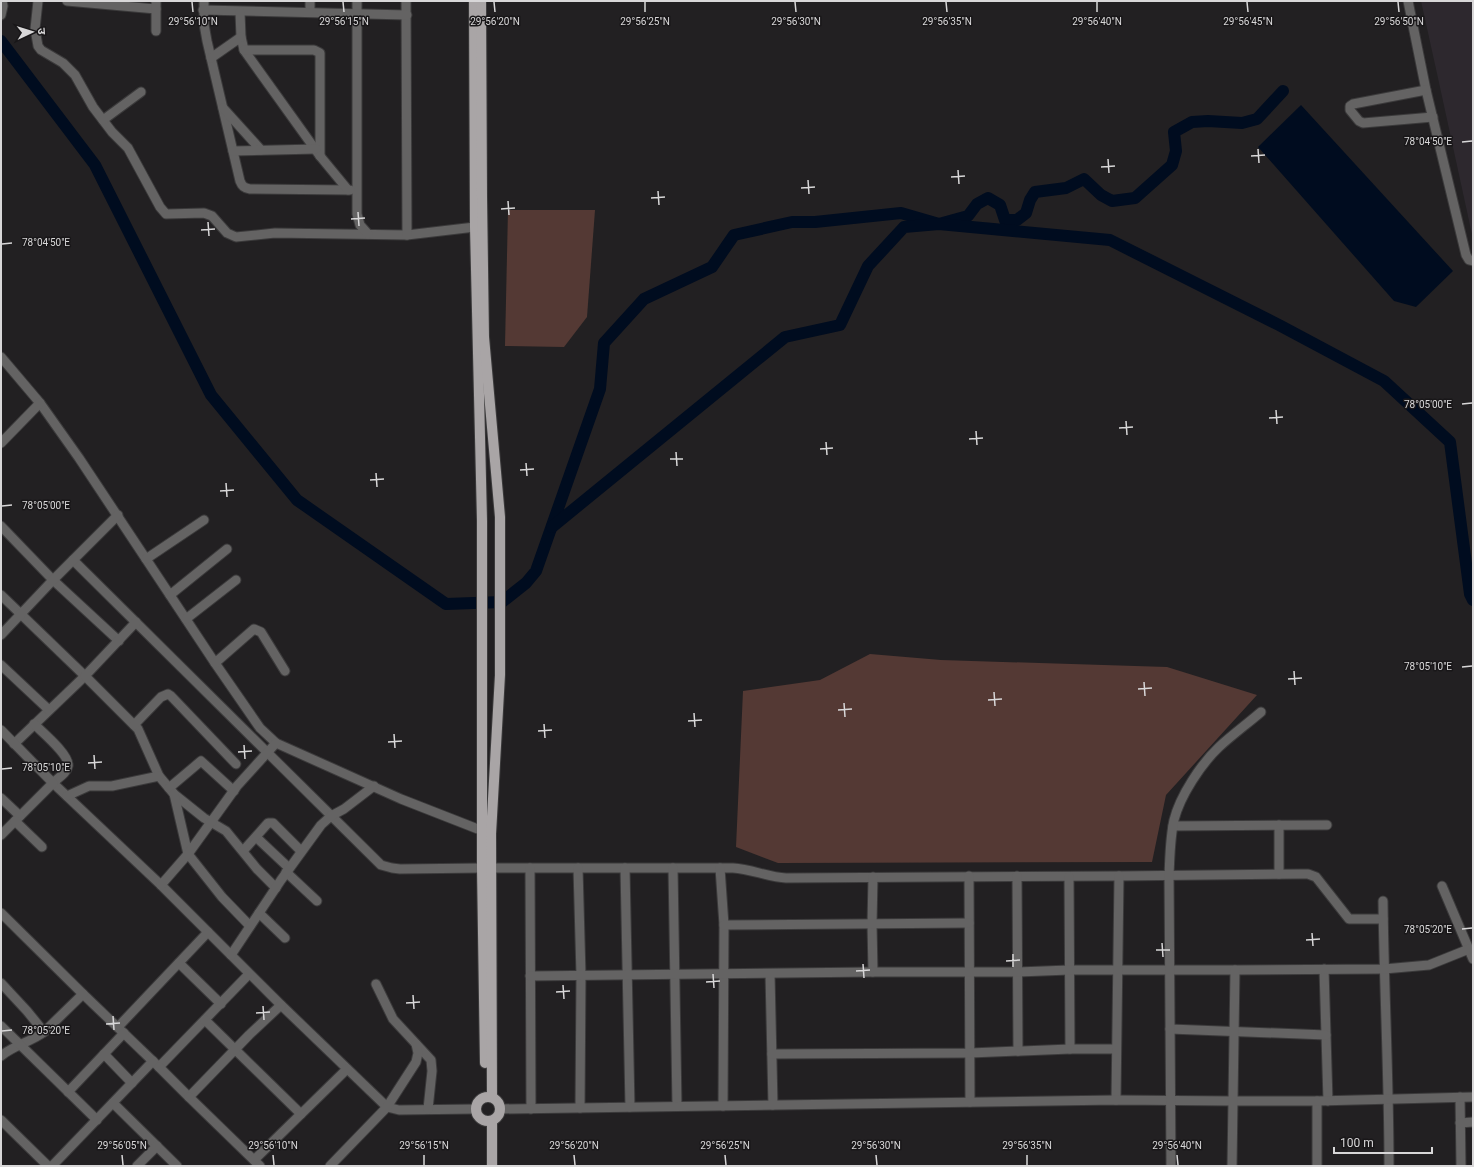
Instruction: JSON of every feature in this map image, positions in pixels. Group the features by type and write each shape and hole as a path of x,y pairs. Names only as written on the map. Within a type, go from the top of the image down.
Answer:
{"main road":[{"path":"474,1 475,227 487,833 488,1097"},
{"path":"481,1 484,337 500,517 500,690 487,833"},
{"path":"488,1097 497,1100 500,1109 498,1116 489,1121 478,1115 476,1109 480,1100 488,1097"},
{"path":"486,1166 489,1121"},
{"path":"489,1121 492,1166"}],"street":[{"path":"1,16 3,6 2,1"},
{"path":"38,1 35,29 38,46 41,50 63,62 75,75 87,98 103,120 128,148 160,207 166,214 208,214 228,233 236,237 275,233 407,235 475,227"},
{"path":"67,1 156,5 156,31"},
{"path":"310,1 310,12"},
{"path":"357,1 352,190 360,224 368,234"},
{"path":"406,1 407,235"},
{"path":"1408,1 1426,90 1466,255 1469,260 1473,261"},
{"path":"352,190 245,188 240,181 222,107 207,41 203,5 240,12 310,12 407,15"},
{"path":"240,12 241,37 244,50 318,152 352,190"},
{"path":"211,58 241,37"},
{"path":"244,50 314,50 320,53 318,152"},
{"path":"1426,90 1353,104 1350,106 1350,110 1359,121 1363,123 1433,117"},
{"path":"103,120 141,92"},
{"path":"222,107 261,150"},
{"path":"233,151 261,150 318,152"},
{"path":"1,357 40,403 118,516 215,663 260,728 276,743 401,799 487,833"},
{"path":"1,443 40,403"},
{"path":"1,635 118,516"},
{"path":"146,559 204,520"},
{"path":"1,526 54,580 119,641"},
{"path":"170,595 227,549"},
{"path":"74,560 371,856 381,865 386,867 400,869 741,868 772,877 786,878 1308,874 1316,877 1349,919 1383,920"},
{"path":"186,619 236,580"},
{"path":"1,595 134,724 138,729 159,776 171,791 211,822 226,831 257,869 276,888"},
{"path":"14,744 85,676 136,622"},
{"path":"215,663 254,629 261,632 285,671"},
{"path":"1,665 49,710"},
{"path":"134,724 161,697 168,694 236,764"},
{"path":"1171,1166 1169,874 1173,826 1177,810 1185,793 1209,759 1218,748 1261,712"},
{"path":"1,835 67,769 68,762 64,755 34,724"},
{"path":"1,730 53,783 161,885 249,974 387,1107 399,1110 476,1109"},
{"path":"161,885 188,854 234,791 276,743"},
{"path":"171,791 201,761 234,791"},
{"path":"67,796 89,786 112,786 159,776"},
{"path":"231,955 301,851 321,825 331,816 344,809 374,786"},
{"path":"171,791 188,854 222,897 250,926"},
{"path":"1,798 17,819 42,847"},
{"path":"243,851 268,823 273,823 301,851"},
{"path":"1279,825 1279,874"},
{"path":"1173,826 1327,825"},
{"path":"256,837 317,901"},
{"path":"530,868 531,1109"},
{"path":"578,868 581,975 580,1108"},
{"path":"625,868 630,1107"},
{"path":"673,868 677,1106"},
{"path":"720,868 724,925 723,1106"},
{"path":"969,876 970,1102"},
{"path":"1017,876 1018,1051"},
{"path":"1116,1100 1119,876"},
{"path":"873,877 873,972"},
{"path":"1069,877 1070,1049"},
{"path":"1442,886 1473,959"},
{"path":"1383,901 1389,1100 1389,1166"},
{"path":"1,913 257,1163 301,1114 347,1069"},
{"path":"259,913 285,938"},
{"path":"724,925 970,923"},
{"path":"68,1092 104,1054 121,1030 208,932"},
{"path":"530,976 1018,972 1069,970 1384,969 1421,967 1468,949"},
{"path":"179,963 221,1004"},
{"path":"1324,969 1328,1100"},
{"path":"1232,1166 1235,970"},
{"path":"52,1166 132,1083 156,1064 205,1020 249,974"},
{"path":"770,974 774,1105"},
{"path":"1,983 44,1032"},
{"path":"376,984 392,1019 427,1055 432,1064 428,1109"},
{"path":"1,1056 20,1044 34,1039 44,1032 83,994"},
{"path":"190,1097 234,1050 281,1005"},
{"path":"205,1020 301,1114"},
{"path":"1,1026 97,1120"},
{"path":"1170,1029 1326,1035"},
{"path":"330,1166 387,1107 416,1062 418,1053 416,1044"},
{"path":"772,1054 970,1053 1070,1049 1116,1049"},
{"path":"104,1054 132,1083"},
{"path":"1460,1097 1461,1166"},
{"path":"500,1109 1116,1100 1317,1101 1473,1097"},
{"path":"1317,1101 1317,1166"},
{"path":"113,1102 177,1166"},
{"path":"1,1120 48,1166"},
{"path":"1460,1123 1473,1122"},
{"path":"137,1166 156,1146"}],"shaded area":[{"path":"1421,1 1473,1 1473,239 1438,78"},
{"path":"508,210 595,210 587,317 564,347 505,346"},
{"path":"870,654 941,660 1167,667 1257,695 1166,795 1152,862 778,863 736,847 743,691 820,680"}],"water":[{"path":"1301,105 1453,271 1416,307 1394,301 1258,147"}],"waterway":[{"path":"1,41 95,165 211,395 297,500 446,604 502,602 526,583 536,571 600,389 604,343 644,299 712,267 734,235 792,222 815,222 901,213 939,224 968,216 977,204 988,198 1000,205 1005,220 1017,220 1026,213 1030,200 1035,192 1066,188 1084,179 1101,195 1112,201 1135,198 1172,165 1176,151 1174,132 1192,122 1208,121 1242,123 1257,119 1283,91"},
{"path":"552,527 785,337 840,325 868,266 904,227 939,224 1110,240 1279,325 1384,381 1450,442 1470,594 1473,600"}]}
